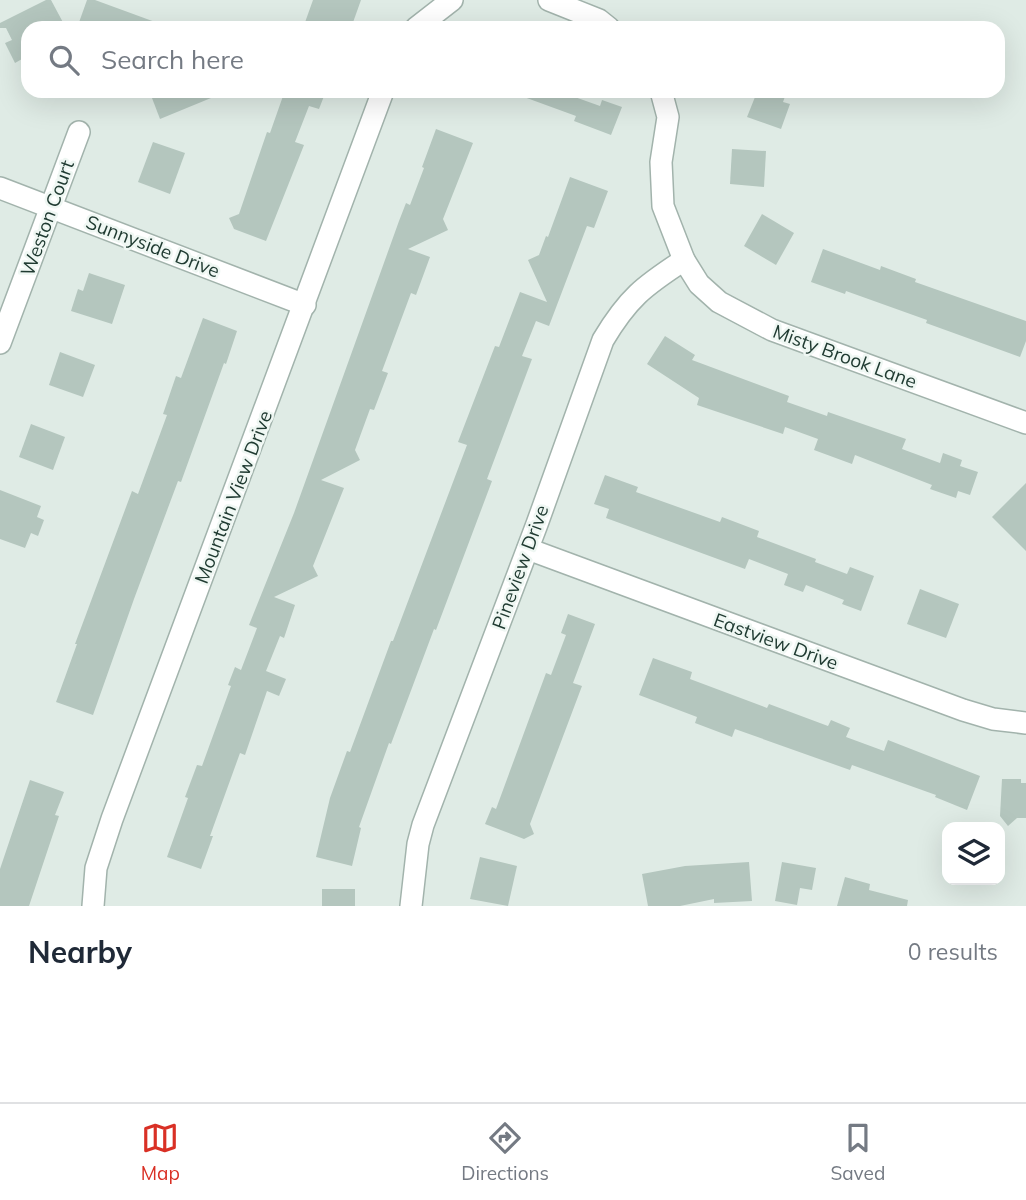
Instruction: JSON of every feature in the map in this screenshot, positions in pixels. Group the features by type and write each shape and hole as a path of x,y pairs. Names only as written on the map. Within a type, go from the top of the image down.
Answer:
{"street":[{"path":"425,21 452,0"},
{"path":"550,0 600,21"},
{"name":"Mountain View Drive","path":"93,906 96,868 112,819 380,98"},
{"path":"663,98 668,117 661,162 663,206 684,260"},
{"name":"Weston Court","path":"0,343 79,132"},
{"name":"Sunnyside Drive","path":"0,188 305,305"},
{"name":"Misty Brook Lane","path":"684,260 699,284 719,302 772,330 1026,423"},
{"name":"Pineview Drive","path":"411,906 418,844 424,825 528,550 603,340 618,314 632,298 684,260"},
{"name":"Eastview Drive","path":"528,550 963,710 993,719 1026,723"}],"building":[{"path":"46,0 51,0 62,21 21,21 21,60 15,63 5,43 12,40 6,28 0,28 0,23"},
{"path":"87,0 95,0 152,21 80,21"},
{"path":"313,0 361,0 354,21 306,21"},
{"path":"152,98 211,98 160,119"},
{"path":"282,98 323,98 319,109 309,106 295,142 304,145 266,241 234,229 229,218 239,214 267,132 270,133"},
{"path":"527,98 578,98 600,106 602,100 622,107 611,135 574,121 576,116"},
{"path":"755,98 784,98 783,102 790,104 781,129 747,117"},
{"path":"436,129 473,143 443,219 448,230 408,249 430,257 416,295 411,293 382,371 388,373 374,410 370,409 355,450 360,460 321,480 344,488 313,566 318,576 274,597 295,605 284,638 280,636 266,671 286,679 279,696 267,691 245,755 240,753 201,869 167,857 188,798 185,797 197,765 202,766 231,686 228,685 235,667 241,670 257,628 249,625 294,513 399,221 406,203 410,205"},
{"path":"153,142 185,153 170,194 138,182"},
{"path":"732,149 766,151 764,187 730,184"},
{"path":"570,177 608,191 594,228 587,226 549,326 536,321 522,356 532,359 487,479 492,481 436,630 434,629 391,744 389,743 359,827 361,828 352,866 316,857 330,798 347,751 350,752 467,445 458,442 495,346 499,347 520,292 547,302 528,260 539,255"},
{"path":"762,214 794,233 776,265 744,246"},
{"path":"823,249 880,270 881,266 916,279 915,282 1026,321 1026,341 1020,357 926,323 927,320 846,291 845,294 811,282"},
{"path":"89,273 125,285 112,324 71,311 78,289 83,291"},
{"path":"203,318 237,331 181,482 178,481 93,715 56,702 132,491 138,494 167,415 163,414 176,376 181,378"},
{"path":"665,336 695,355 692,360 789,396 787,402 827,416 828,412 906,439 902,449 940,463 943,453 962,460 960,466 978,472 970,495 958,491 956,498 930,489 932,485 855,455 852,464 814,450 818,439 785,427 783,434 697,405 699,398 647,364"},
{"path":"60,352 95,365 83,397 49,385"},
{"path":"31,424 65,437 53,470 19,457"},
{"path":"605,475 638,487 636,492 720,522 722,517 759,531 757,537 816,559 815,562 847,574 850,567 874,576 861,611 842,604 844,600 806,585 803,592 784,585 788,574 749,559 745,569 606,518 609,509 594,504"},
{"path":"1026,483 1026,551 992,517"},
{"path":"0,490 41,506 37,517 44,520 38,536 31,533 25,548 0,539"},
{"path":"920,589 959,604 946,638 907,624"},
{"path":"568,614 595,624 573,683 582,686 530,824 534,834 524,839 485,824 492,807 496,809 546,673 551,675 566,635 561,633"},
{"path":"653,658 692,672 690,679 767,708 769,704 828,726 831,720 850,728 846,737 884,751 888,740 980,776 967,810 935,797 936,795 852,765 850,770 735,729 732,737 695,723 697,717 639,695"},
{"path":"1002,779 1021,779 1021,783 1026,783 1026,818 1017,818 1008,826 1000,816"},
{"path":"30,780 64,792 55,815 59,816 29,906 0,906 0,869"},
{"path":"480,857 517,866 508,906 470,899"},
{"path":"749,862 752,901 714,903 714,899 680,906 648,906 642,874 685,866"},
{"path":"782,862 816,868 812,890 800,888 797,905 775,901"},
{"path":"845,877 870,884 869,890 908,900 907,906 837,906"},
{"path":"322,889 355,889 355,906 322,906"}]}
